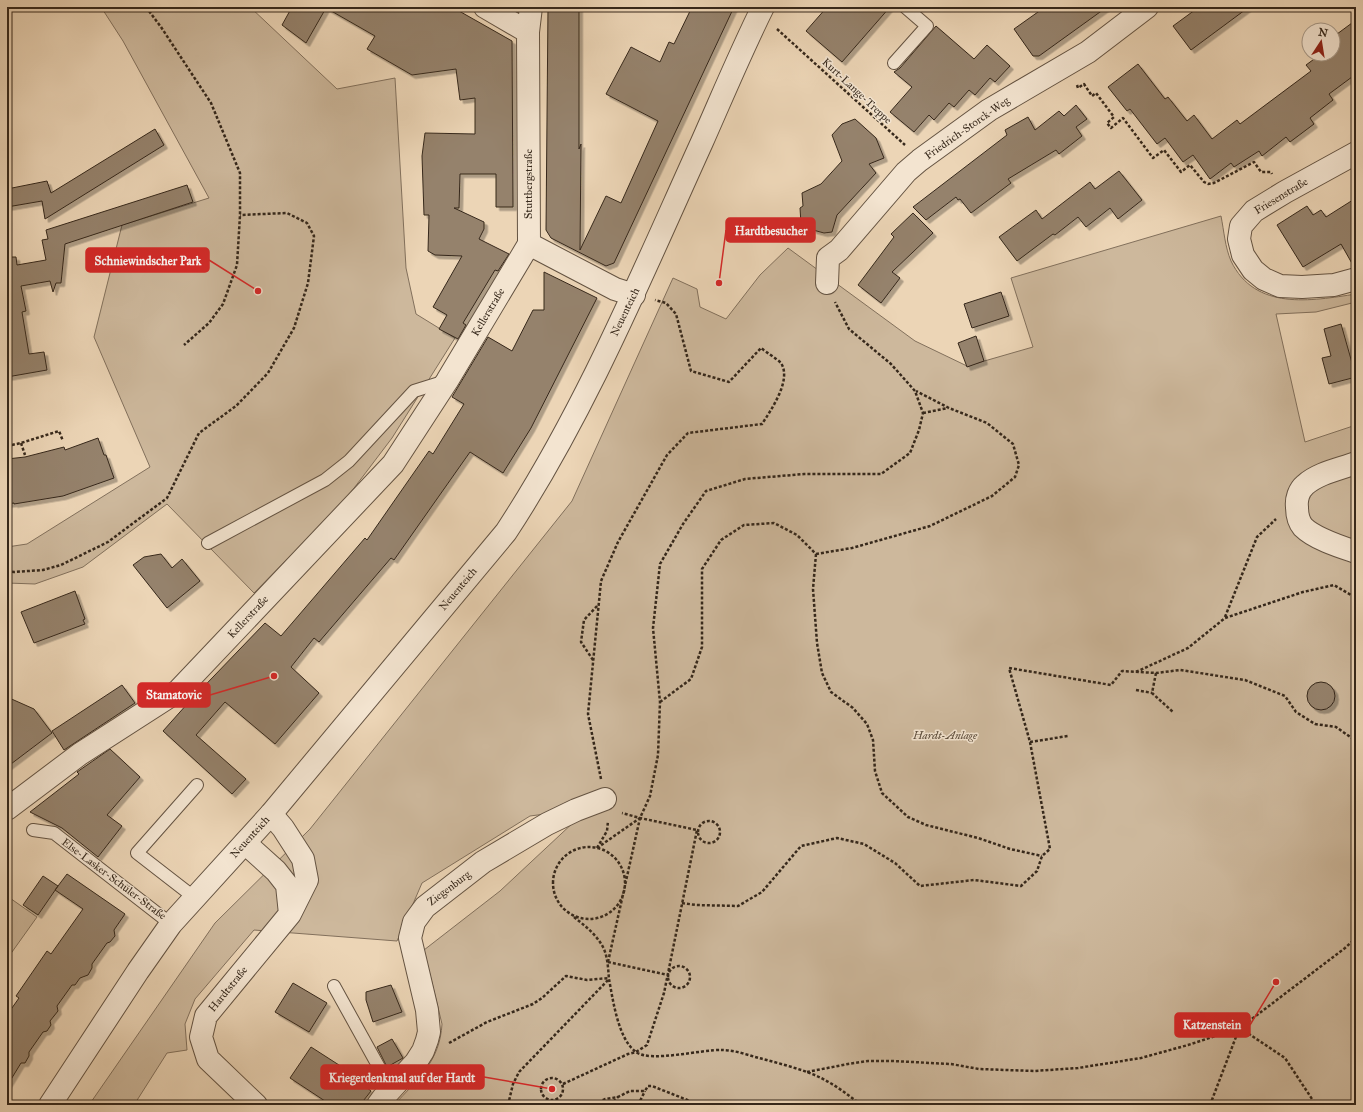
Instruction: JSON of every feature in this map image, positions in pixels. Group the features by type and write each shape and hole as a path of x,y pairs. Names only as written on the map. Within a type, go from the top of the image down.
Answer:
{"street":[{"path":"485,7 528,32"},
{"name":"Stuttbergstraße","path":"529,244 528,32 530,7"},
{"name":"Neuenteich","path":"50,1105 130,983 172,924 271,814 506,532 525,503 560,443 634,295 763,7"},
{"name":"Friedrich-Storck-Weg","path":"827,283 828,258 839,250 906,172 920,160 989,110 1088,52 1147,7"},
{"name":"Friesenstraße","path":"1356,153 1254,211 1241,226 1239,239 1243,255 1253,270 1264,279 1280,286 1302,287 1334,285 1356,279"},
{"path":"529,244 615,289 634,295"},
{"name":"Kellerstraße","path":"7,809 80,754 178,691 393,464 447,381 529,244"},
{"path":"1356,463 1312,480 1302,488 1296,502 1297,516 1303,526 1315,535 1356,552"},
{"name":"Ziegenburg","path":"385,1097 416,1062 429,1032 427,1010 410,938 414,922 424,907 483,862 541,828 576,810 606,808"},
{"name":"Hardtstraße","path":"256,1105 208,1059 201,1037 206,1016 290,914 307,880 303,859 283,828 271,814"},
{"path":"245,843 276,871 287,885 290,914"}],"lane":[{"path":"894,63 927,26 905,7"},
{"path":"208,543 325,480 349,461 414,391 447,381"},
{"path":"195,898 137,853 197,785"},
{"name":"Else-Lasker-Schüler-Straße","path":"32,830 54,834 172,924"},
{"path":"334,986 385,1097"}],"path":[{"path":"146,7 161,27 211,103 240,173 240,215 237,265 223,304 209,323 184,345"},
{"name":"Kurt-Lange-Treppe","path":"794,43 910,150"},
{"path":"1064,66 1078,88 1084,84 1092,96 1096,93 1114,117 1107,123 1110,128 1123,118 1153,158 1164,150 1181,172 1190,165 1204,182 1208,184 1214,183 1254,162 1261,172 1271,172 1285,192"},
{"path":"7,571 43,570 61,565 108,542 168,498 198,433 236,406 268,373 294,328 308,284 314,236 307,223 287,213 240,215"},
{"path":"597,848 607,831 606,808 588,714 601,581 615,548 667,455 688,433 762,424 778,398 784,375 781,363 761,348 729,382 690,371 676,314 666,303 634,295"},
{"path":"816,554 852,548 930,526 992,496 1015,477 1019,465 1013,444 987,423 949,408 916,391 891,364 850,328 840,312"},
{"path":"608,962 640,818 650,796 658,755 660,702 653,628 660,564 683,524 706,491 745,479 804,474 881,474 910,453 919,430 923,413 916,391"},
{"path":"923,413 949,408"},
{"path":"7,446 59,431 63,441"},
{"path":"21,443 25,455"},
{"path":"1225,618 1256,537 1296,502"},
{"path":"660,702 691,679 702,646 702,569 721,540 744,525 774,523 797,535 816,554 813,589 817,643 822,673 831,692 853,708 867,724 873,740 874,771 882,793 908,817 926,825 978,838 1010,849 1042,856"},
{"path":"1136,672 1188,648 1225,618 1303,592 1334,585 1356,598"},
{"path":"593,660 581,642 584,620 598,604"},
{"path":"682,904 738,906 762,892 800,846 836,838 864,844 895,863 920,886 974,880 1021,886 1037,871 1042,856 1050,849 1030,742 1009,668 1111,685 1122,672 1156,673 1180,670 1245,680 1285,696 1296,712 1315,724 1336,727 1356,741"},
{"path":"1152,693 1156,673"},
{"path":"1136,690 1152,693 1173,712"},
{"path":"1030,742 1068,736"},
{"path":"606,808 640,818 698,830"},
{"path":"597,848 640,818"},
{"path":"563,1084 628,1054 636,1052 647,1045 664,993 698,830 701,824 711,821 718,824 720,828 720,835 718,839 712,843 705,843 699,838 698,830"},
{"path":"574,916 586,920 610,913 619,904 624,892 625,881 622,870 616,860 608,853 597,848 586,847 575,850 565,856 558,864 553,874 552,887 556,899 563,909 593,932 604,948 608,962 609,978 617,1017 625,1039 636,1052 642,1055 651,1056 723,1050 742,1053 807,1072 829,1082 861,1105"},
{"path":"807,1072 848,1064 884,1061 951,1064 978,1069 1034,1071 1078,1068 1141,1058 1240,1028 1356,938"},
{"path":"608,962 668,976"},
{"path":"682,966 688,969 691,976 686,986 679,989 672,986 668,976 671,969 682,966"},
{"path":"445,1045 487,1022 533,1004 542,998 566,976 587,980 609,978"},
{"path":"508,1105 513,1084 519,1072 609,978"},
{"path":"1210,1105 1240,1028"},
{"path":"1240,1028 1286,1058 1315,1105"},
{"path":"552,1077 559,1080 563,1084 562,1094 554,1100 549,1100 543,1096 540,1089 542,1082 552,1077"},
{"path":"638,1105 648,1086 652,1086 700,1105"},
{"path":"594,1105 605,1100 618,1097 630,1091 645,1091"},
{"path":"610,1105 618,1097"},
{"path":"554,1100 555,1105"}],"green space":[{"path":"101,7 250,7 337,89 395,78 406,268 416,314 455,338 392,438 345,500 254,593 167,504 83,567 35,584 7,583 7,547 27,544 150,467 94,337 122,225 209,198 123,41"},
{"name":"Hardt-Anlage","path":"1221,216 1226,245 1231,261 1241,277 1254,288 1269,295 1286,299 1303,300 1356,294 1356,302 1316,312 1276,314 1305,442 1356,425 1356,1105 394,1105 426,1069 437,1049 440,1037 442,1024 424,950 500,891 576,820 576,810 530,816 422,883 397,941 254,930 195,999 185,1024 187,1050 167,1053 134,1105 89,1105 215,923 310,829 572,501 673,278 697,289 700,307 726,319 760,275 788,248 915,341 967,366 1033,347 1011,278"},
{"path":"7,896 37,917 7,959"}],"building":[{"path":"292,7 452,7 512,41 513,207 496,207 496,174 460,174 459,208 454,208 484,222 484,229 479,239 509,254 498,271 495,270 463,323 466,325 458,339 439,329 447,315 433,307 462,256 435,255 428,251 429,215 424,215 422,156 425,133 475,134 475,98 460,100 456,69 412,75 367,49 375,36 326,8 306,43 282,25"},
{"path":"548,7 579,7 579,149 581,144 580,250 606,196 621,203 658,121 606,94 631,47 660,62 669,42 674,44 692,7 734,7 614,263 606,266 551,238 546,230"},
{"path":"827,7 890,7 842,62 806,31"},
{"path":"1045,7 1107,7 1039,56 1033,56 1014,29"},
{"path":"1199,7 1249,7 1191,50 1173,26"},
{"path":"1356,20 1356,74 1329,94 1333,100 1310,118 1314,124 1290,142 1286,137 1262,156 1259,151 1234,167 1231,163 1210,179 1193,155 1183,162 1165,138 1157,144 1130,109 1127,111 1108,87 1138,64 1165,99 1168,97 1187,121 1194,115 1212,139 1237,120 1240,124 1311,71 1306,65 1310,62 1341,62 1341,31"},
{"path":"936,26 974,59 987,45 1010,66 995,82 990,78 975,95 969,90 954,107 949,103 934,120 929,115 914,132 890,112 912,87 894,72 900,68"},
{"path":"1076,105 1087,119 1076,127 1082,136 1059,154 1056,150 1008,179 1011,183 971,213 960,199 958,200 956,197 926,220 913,207 1007,135 1005,130 1028,117 1035,130 1059,111 1064,116"},
{"path":"855,119 876,138 884,158 869,164 876,173 837,215 832,232 824,233 813,230 811,223 801,224 800,208 803,206 802,193 821,184 842,161 832,135 842,124"},
{"path":"155,129 164,145 45,219 42,201 7,207 7,189 47,181 51,193"},
{"path":"1119,171 1142,200 1118,219 1110,208 1086,227 1078,217 1017,261 999,237 1036,210 1042,219 1090,182 1095,189"},
{"path":"187,185 193,202 65,244 61,283 56,283 53,292 50,281 21,286 26,311 22,312 29,354 44,352 47,370 7,377 7,257 16,257 17,265 46,260 42,240 48,239 46,230"},
{"path":"1356,198 1356,267 1354,267 1341,244 1303,267 1277,225 1307,206 1313,215 1321,210 1326,217"},
{"path":"913,213 933,233 892,272 900,278 881,303 858,285 894,237 891,234"},
{"path":"544,272 597,298 531,428 503,473 470,452 394,560 391,558 319,642 314,638 291,667 319,693 275,744 225,702 196,735 246,779 232,794 163,731 265,623 281,636 365,538 367,540 429,451 433,454 464,404 452,397 488,337 512,351 533,310 544,310"},
{"path":"1001,292 1009,316 972,328 964,304"},
{"path":"1341,324 1356,377 1329,384 1322,358 1331,356 1324,329"},
{"path":"976,336 984,361 967,367 958,343"},
{"path":"98,438 114,478 63,496 7,504 7,459 25,457 64,447 65,450"},
{"path":"161,554 172,568 182,559 200,581 167,608 133,565 144,557"},
{"path":"75,591 85,619 83,620 85,624 34,643 21,612"},
{"path":"1321,682 1331,686 1335,696 1331,706 1321,710 1311,706 1307,696 1311,686"},
{"path":"122,685 135,703 64,750 52,731"},
{"path":"7,697 34,709 52,733 7,767"},
{"path":"110,749 140,777 107,815 122,826 98,857 62,828 30,812 79,774 77,772"},
{"path":"67,874 125,914 114,930 115,936 110,942 107,943 92,964 92,968 88,975 80,978 75,985 72,985 57,1006 58,1011 50,1021 51,1025 47,1031 43,1032 29,1052 29,1056 25,1063 21,1063 7,1086 7,1015 19,998 16,996 47,951 51,954 83,909 55,890"},
{"path":"43,876 58,886 38,915 23,905"},
{"path":"293,983 327,1003 309,1032 275,1012"},
{"path":"391,985 402,1012 373,1022 366,1000 366,992"},
{"path":"392,1039 403,1058 387,1067 377,1047"},
{"path":"311,1047 339,1065 371,1091 360,1105 331,1105 290,1078"}],"place":[{"name":"Hardtbesucher","path":"719,283"},
{"name":"Schniewindscher Park","path":"258,291"},
{"name":"Stamatovic","path":"274,676"},
{"name":"Katzenstein","path":"1276,982"},
{"name":"Kriegerdenkmal auf der Hardt","path":"552,1089"}]}
